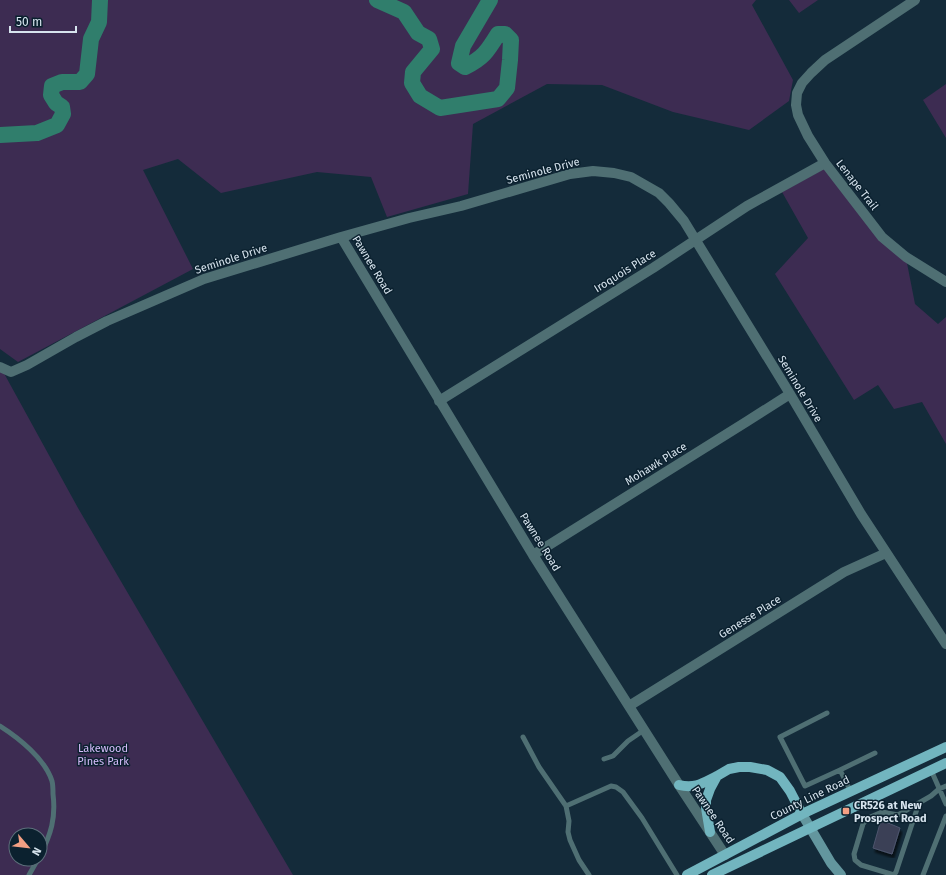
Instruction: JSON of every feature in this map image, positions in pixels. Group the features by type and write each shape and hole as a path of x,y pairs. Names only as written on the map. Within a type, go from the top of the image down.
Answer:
{"main road":[{"name":"County Line Road","path":"687,875 802,814 946,747"},
{"path":"712,875 946,763"},
{"path":"679,785 694,787 729,769 739,767 767,770 780,777 790,790 802,814 831,863 841,875"},
{"path":"710,832 706,800 717,776"}],"street":[{"name":"Lenape Trail","path":"915,0 825,60 802,83 797,93 796,106 798,115 808,136 825,163 882,237 906,257 946,282"},
{"name":"Iroquois Place","path":"440,401 748,206 825,163"},
{"name":"Seminole Drive","path":"0,368 11,372 107,321 204,279 341,237 409,218 468,204 570,174 593,171 614,173 631,177 659,193 684,221 790,394 861,514 946,644"},
{"name":"Pawnee Road","path":"341,237 533,554 725,855"},
{"name":"Mohawk Place","path":"533,554 790,394"},
{"name":"Genesse Place","path":"629,706 844,572 886,553"}],"lane":[{"path":"827,713 780,737 805,786 875,753"},
{"path":"0,726 20,739 34,753 52,781 55,805 54,819 48,838"},
{"path":"604,759 613,756 628,741 644,730"},
{"path":"523,737 540,767 566,806 569,821 568,832 570,840 579,860 589,875"},
{"path":"840,770 851,792"},
{"path":"931,770 946,804"},
{"path":"566,806 611,786 616,787 623,792 642,818 677,875"},
{"path":"919,803 894,875 861,864 855,860 854,854 863,824 868,818 882,812 898,815 946,786"},
{"path":"923,875 946,816"}],"green space":[{"path":"0,0 756,0 752,5 793,80 789,101 749,130 673,112 602,85 547,84 473,124 468,194 387,217 371,177 317,172 221,193 178,159 143,170 193,269 18,362 0,349"},
{"path":"789,0 818,0 799,13"},
{"path":"946,84 946,138 923,100"},
{"path":"824,169 906,258 915,304 938,324 946,317 946,444 922,402 894,409 878,385 854,400 775,274 808,238 782,192"},
{"name":"Lakewood Pines Park","path":"0,366 78,508 293,875 0,875"}],"building":[{"path":"881,820 900,828 892,854 873,848"}],"waterway":[{"path":"0,135 37,133 57,125 63,114 62,107 56,103 51,95 52,86 62,82 80,82 87,74 91,39 99,22 100,0"},
{"path":"377,0 404,12 418,33 429,39 432,49 413,72 412,83 420,96 440,108 498,99 507,88 511,40 505,34 498,34 487,50 476,61 465,67 459,63 463,46 490,0"}],"place":[{"name":"CR526 at New Prospect Road","path":"846,811"}]}
